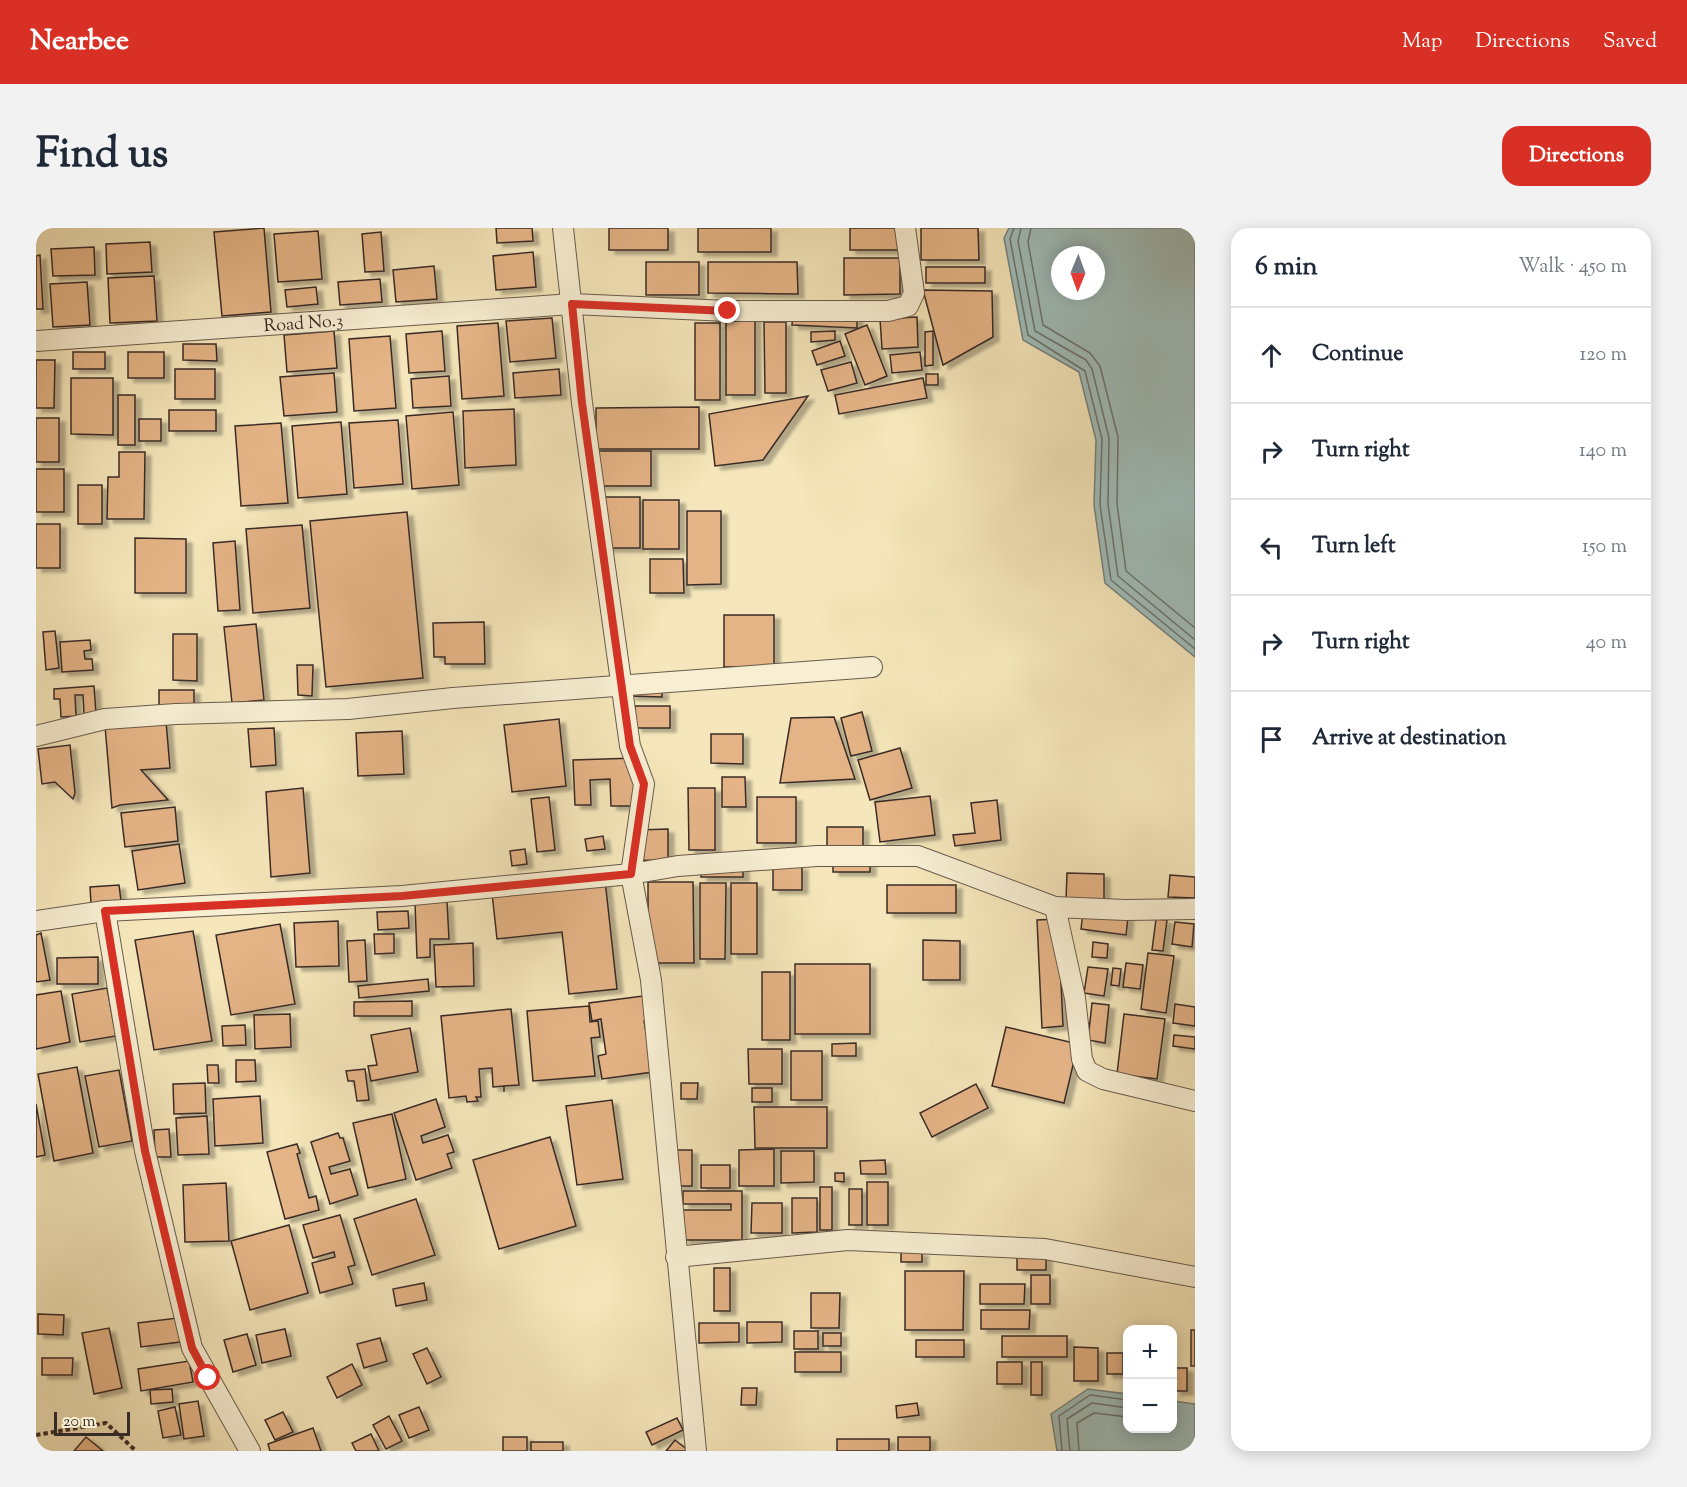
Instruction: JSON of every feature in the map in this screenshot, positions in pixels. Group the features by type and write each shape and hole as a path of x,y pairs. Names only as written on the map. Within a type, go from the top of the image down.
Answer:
{"street":[{"path":"563,228 582,403 630,746 644,784 631,874 651,980 696,1451"},
{"name":"Road No.3","path":"36,342 572,304 728,311 888,311 908,306 914,293 905,228"},
{"path":"36,736 105,719 176,714 348,709 453,698 872,667"},
{"path":"36,921 105,911 402,896 631,874 678,866 817,856 918,856 1055,907 1126,910 1195,909"},
{"path":"1055,907 1075,998 1082,1059 1087,1071 1103,1079 1195,1101"},
{"path":"105,911 145,1151 192,1348 250,1451"},
{"path":"676,1257 848,1240 1046,1249 1195,1276"}],"path":[{"path":"36,1435 106,1423 136,1451"}],"water":[{"path":"1009,228 1195,228 1195,657 1105,583 1094,505 1096,440 1079,372 1023,340 1004,238"},
{"path":"1088,1389 1123,1393 1123,1433 1177,1433 1177,1402 1195,1404 1195,1451 1057,1451 1051,1414"}],"building":[{"path":"264,228 271,312 222,316 214,232"},
{"path":"496,228 532,228 533,241 497,243"},
{"path":"609,228 668,228 668,250 609,250"},
{"path":"698,228 771,228 771,252 698,252"},
{"path":"850,228 902,228 902,250 850,250"},
{"path":"921,228 978,228 979,260 921,260"},
{"path":"318,231 322,279 278,282 274,234"},
{"path":"381,232 384,271 365,272 362,234"},
{"path":"150,242 152,272 107,274 106,244"},
{"path":"94,247 95,275 53,276 51,249"},
{"path":"533,252 536,287 496,290 493,256"},
{"path":"40,255 43,309 36,309 36,256"},
{"path":"844,258 900,258 900,294 844,295"},
{"path":"646,262 699,262 699,295 646,295"},
{"path":"708,262 797,262 798,294 708,293"},
{"path":"434,266 437,299 396,302 393,270"},
{"path":"926,267 985,267 985,283 926,283"},
{"path":"154,276 157,321 110,323 108,278"},
{"path":"380,279 382,302 340,305 338,282"},
{"path":"87,282 90,325 53,327 50,284"},
{"path":"316,287 318,304 287,307 285,290"},
{"path":"923,290 992,291 993,337 943,365"},
{"path":"793,312 857,315 857,328 792,325"},
{"path":"726,314 755,314 755,395 726,395"},
{"path":"917,317 918,347 882,349 880,319"},
{"path":"552,318 556,358 510,362 506,321"},
{"path":"764,322 786,322 786,393 765,393"},
{"path":"498,323 504,396 462,399 457,326"},
{"path":"695,323 720,323 720,400 695,400"},
{"path":"867,325 887,376 865,385 845,334"},
{"path":"334,331 337,368 287,372 284,335"},
{"path":"442,331 445,371 409,373 406,334"},
{"path":"835,331 835,340 811,342 811,332"},
{"path":"933,331 933,365 925,366 925,332"},
{"path":"390,336 396,408 354,411 349,339"},
{"path":"840,341 845,356 817,365 812,351"},
{"path":"183,344 216,344 217,361 183,360"},
{"path":"73,352 105,352 105,369 73,369"},
{"path":"128,352 164,352 164,378 128,378"},
{"path":"920,352 922,370 892,373 890,355"},
{"path":"36,360 55,360 54,408 36,408"},
{"path":"851,362 857,383 828,391 821,370"},
{"path":"175,369 215,369 215,399 175,399"},
{"path":"559,369 561,395 515,398 513,373"},
{"path":"334,373 337,412 284,416 280,377"},
{"path":"926,374 938,374 938,385 926,385"},
{"path":"449,376 451,406 413,408 411,379"},
{"path":"71,378 113,378 113,435 71,434"},
{"path":"923,378 927,398 839,414 835,395"},
{"path":"118,395 135,395 135,445 118,445"},
{"path":"808,396 763,460 715,466 709,414"},
{"path":"699,407 699,449 596,449 596,408"},
{"path":"514,409 516,465 465,468 463,411"},
{"path":"169,410 216,410 216,431 169,431"},
{"path":"453,412 459,485 412,489 406,416"},
{"path":"36,418 59,418 59,462 36,462"},
{"path":"139,419 161,419 161,441 139,441"},
{"path":"398,420 403,484 354,488 349,423"},
{"path":"341,422 347,494 298,498 292,426"},
{"path":"281,423 288,503 241,506 235,426"},
{"path":"598,451 651,451 651,486 599,486"},
{"path":"119,452 145,452 144,519 107,519 108,477 119,477"},
{"path":"36,469 64,469 64,512 36,512"},
{"path":"78,485 102,485 102,524 78,524"},
{"path":"604,497 640,497 640,548 604,548"},
{"path":"643,500 679,500 679,549 643,549"},
{"path":"687,511 721,511 721,584 687,585"},
{"path":"407,512 423,678 326,687 310,521"},
{"path":"36,524 60,524 60,568 36,568"},
{"path":"302,525 310,608 253,613 246,529"},
{"path":"135,538 186,539 186,593 135,593"},
{"path":"235,541 240,610 218,611 213,543"},
{"path":"650,559 683,559 684,593 650,593"},
{"path":"724,615 774,615 774,667 724,667"},
{"path":"484,622 485,664 445,664 445,657 434,657 433,623"},
{"path":"256,624 264,700 232,703 224,627"},
{"path":"55,631 59,668 46,670 43,632"},
{"path":"173,634 197,634 197,681 173,680"},
{"path":"90,640 91,650 84,651 85,659 92,659 93,670 62,672 60,642"},
{"path":"297,665 313,665 312,696 298,695"},
{"path":"94,686 96,714 84,714 83,695 75,695 76,716 61,717 60,699 54,699 54,689"},
{"path":"159,690 194,690 194,709 159,709"},
{"path":"630,690 662,690 662,697 630,696"},
{"path":"635,706 670,706 670,728 636,728"},
{"path":"862,712 872,751 851,756 841,718"},
{"path":"834,717 855,779 780,783 791,718"},
{"path":"559,719 566,786 512,792 504,725"},
{"path":"166,721 170,768 141,770 168,800 120,805 112,808 105,726"},
{"path":"274,728 276,765 251,767 248,729"},
{"path":"402,731 404,774 358,776 356,733"},
{"path":"711,734 743,734 743,764 711,763"},
{"path":"70,745 75,793 73,799 55,782 42,784 38,749"},
{"path":"900,748 912,788 870,800 858,760"},
{"path":"635,758 636,806 611,806 610,779 590,780 591,805 575,805 573,760"},
{"path":"722,777 745,777 746,807 722,807"},
{"path":"303,788 310,873 271,877 266,792"},
{"path":"688,788 715,788 715,850 689,850"},
{"path":"930,796 935,835 880,842 875,802"},
{"path":"549,797 555,850 537,852 531,799"},
{"path":"757,797 796,797 796,843 757,843"},
{"path":"997,800 1001,840 955,846 953,835 975,833 971,803"},
{"path":"175,807 178,841 125,847 121,813"},
{"path":"827,827 863,827 863,847 827,847"},
{"path":"668,829 668,861 638,860 638,830"},
{"path":"603,836 605,849 587,851 585,839"},
{"path":"179,844 185,883 138,890 132,851"},
{"path":"525,849 527,864 512,866 510,851"},
{"path":"833,858 870,858 870,872 833,872"},
{"path":"773,866 802,866 802,890 773,890"},
{"path":"702,867 743,867 743,877 701,877"},
{"path":"1067,873 1104,874 1104,900 1066,900"},
{"path":"1170,875 1195,877 1195,898 1168,897"},
{"path":"605,880 617,989 569,994 562,932 497,939 492,893"},
{"path":"648,882 693,882 694,963 648,963"},
{"path":"700,883 726,883 725,959 700,959"},
{"path":"731,883 757,883 757,954 731,954"},
{"path":"119,885 121,901 91,903 90,887"},
{"path":"887,885 956,885 956,913 887,913"},
{"path":"447,902 449,939 430,939 430,957 417,958 415,903"},
{"path":"408,911 409,928 378,930 377,912"},
{"path":"1083,912 1128,917 1126,935 1081,929"},
{"path":"1058,919 1063,1026 1042,1028 1037,920"},
{"path":"1156,919 1167,920 1163,951 1152,950"},
{"path":"338,921 339,966 296,967 294,923"},
{"path":"1175,922 1194,924 1192,947 1172,944"},
{"path":"280,924 295,1004 231,1015 216,935"},
{"path":"193,931 212,1041 154,1050 135,940"},
{"path":"41,933 50,980 36,982 36,935"},
{"path":"374,934 394,934 394,953 375,954"},
{"path":"365,940 367,981 349,982 347,941"},
{"path":"923,940 960,941 960,980 923,980"},
{"path":"1093,942 1108,944 1107,958 1092,957"},
{"path":"473,943 474,986 436,987 434,945"},
{"path":"1148,953 1174,956 1166,1013 1141,1009"},
{"path":"98,957 98,984 57,984 57,958"},
{"path":"1126,963 1143,965 1140,989 1123,987"},
{"path":"795,964 870,964 870,1034 795,1034"},
{"path":"1088,967 1108,969 1104,996 1084,993"},
{"path":"1113,968 1121,969 1119,986 1111,985"},
{"path":"762,972 790,972 790,1040 762,1040"},
{"path":"428,979 429,991 359,998 358,986"},
{"path":"107,988 116,1036 80,1042 72,994"},
{"path":"61,991 70,1042 36,1049 36,995"},
{"path":"643,996 653,1020 644,1021 653,1072 602,1079 598,1056 606,1054 601,1019 592,1021 589,1003"},
{"path":"412,1001 412,1016 354,1016 354,1002"},
{"path":"1092,1003 1109,1005 1105,1043 1088,1040"},
{"path":"1175,1004 1195,1007 1195,1026 1173,1023"},
{"path":"589,1006 590,1022 598,1021 600,1037 591,1038 595,1076 533,1081 527,1011"},
{"path":"511,1009 519,1085 493,1087 492,1068 479,1069 481,1097 476,1097 478,1101 467,1102 466,1096 449,1098 441,1016"},
{"path":"290,1014 291,1047 255,1049 254,1015"},
{"path":"1124,1014 1165,1019 1157,1079 1117,1074"},
{"path":"245,1025 246,1045 223,1046 222,1026"},
{"path":"1006,1027 1078,1044 1064,1103 992,1086"},
{"path":"410,1028 418,1072 371,1081 368,1066 377,1065 371,1035"},
{"path":"1174,1035 1195,1037 1195,1049 1173,1046"},
{"path":"856,1043 856,1056 832,1056 832,1044"},
{"path":"748,1049 782,1049 782,1084 749,1084"},
{"path":"791,1051 822,1051 822,1100 791,1100"},
{"path":"236,1060 255,1060 256,1081 236,1082"},
{"path":"207,1065 218,1065 219,1083 208,1083"},
{"path":"77,1067 93,1153 54,1161 38,1074"},
{"path":"365,1069 369,1100 357,1101 354,1081 348,1081 346,1071"},
{"path":"119,1070 132,1141 99,1147 85,1076"},
{"path":"205,1083 206,1113 174,1114 173,1084"},
{"path":"681,1083 698,1083 697,1099 681,1099"},
{"path":"976,1084 988,1108 932,1137 920,1113"},
{"path":"752,1088 772,1088 772,1102 752,1102"},
{"path":"260,1096 263,1143 215,1146 213,1099"},
{"path":"436,1099 445,1127 421,1136 423,1143 448,1135 454,1152 447,1154 452,1168 416,1180 394,1113"},
{"path":"612,1100 623,1179 577,1185 566,1106"},
{"path":"36,1104 45,1155 36,1157"},
{"path":"754,1107 827,1107 827,1148 755,1148"},
{"path":"392,1114 406,1179 368,1188 353,1123"},
{"path":"207,1116 209,1154 178,1155 176,1118"},
{"path":"169,1129 171,1157 155,1157 154,1130"},
{"path":"338,1133 340,1138 343,1138 350,1161 329,1167 331,1174 350,1169 358,1195 330,1204 311,1142"},
{"path":"550,1137 576,1226 499,1249 473,1160"},
{"path":"297,1144 300,1153 297,1154 309,1198 316,1196 319,1210 285,1219 267,1152"},
{"path":"774,1149 774,1186 739,1186 739,1150"},
{"path":"676,1150 692,1150 692,1186 676,1186"},
{"path":"781,1151 814,1151 814,1182 781,1183"},
{"path":"885,1160 886,1174 861,1174 860,1161"},
{"path":"701,1165 730,1165 730,1188 701,1188"},
{"path":"835,1173 844,1173 844,1182 835,1181"},
{"path":"867,1182 888,1182 888,1225 867,1225"},
{"path":"226,1183 229,1241 185,1242 183,1185"},
{"path":"820,1187 832,1187 832,1230 820,1230"},
{"path":"849,1189 862,1189 862,1225 849,1225"},
{"path":"683,1191 742,1191 742,1240 683,1240 683,1210 731,1210 731,1204 683,1204"},
{"path":"792,1198 817,1198 817,1232 792,1233"},
{"path":"416,1199 435,1255 372,1275 354,1219"},
{"path":"752,1203 782,1203 782,1233 751,1233"},
{"path":"340,1215 355,1265 348,1267 353,1284 320,1293 312,1263 335,1257 334,1252 313,1258 303,1225"},
{"path":"289,1225 308,1293 250,1310 231,1241"},
{"path":"901,1252 922,1252 922,1262 901,1262"},
{"path":"1017,1255 1046,1255 1046,1270 1017,1270"},
{"path":"714,1268 730,1268 730,1311 714,1311"},
{"path":"905,1271 964,1271 963,1330 905,1330"},
{"path":"1031,1275 1050,1275 1050,1304 1031,1304"},
{"path":"424,1283 427,1300 396,1306 393,1289"},
{"path":"980,1284 1025,1284 1024,1304 980,1304"},
{"path":"811,1293 840,1293 839,1328 811,1328"},
{"path":"981,1310 1030,1310 1029,1329 981,1329"},
{"path":"38,1314 64,1315 63,1335 38,1334"},
{"path":"177,1318 180,1342 141,1347 138,1323"},
{"path":"747,1322 782,1322 782,1342 747,1343"},
{"path":"699,1323 739,1323 739,1342 699,1343"},
{"path":"109,1328 122,1388 94,1394 82,1333"},
{"path":"285,1329 291,1356 262,1363 256,1335"},
{"path":"1191,1330 1195,1330 1195,1366 1191,1366"},
{"path":"794,1331 818,1331 818,1349 794,1349"},
{"path":"823,1333 841,1333 841,1346 823,1346"},
{"path":"247,1334 256,1365 233,1372 224,1340"},
{"path":"1002,1336 1067,1336 1067,1357 1002,1357"},
{"path":"380,1338 387,1361 364,1368 357,1344"},
{"path":"916,1340 964,1340 964,1357 916,1357"},
{"path":"1074,1347 1098,1348 1098,1381 1074,1381"},
{"path":"427,1348 441,1377 427,1384 413,1354"},
{"path":"795,1352 841,1352 841,1372 795,1372"},
{"path":"1107,1353 1123,1353 1123,1374 1107,1374"},
{"path":"42,1358 73,1358 72,1375 42,1375"},
{"path":"189,1361 193,1382 141,1391 138,1369"},
{"path":"997,1362 1022,1362 1022,1384 997,1384"},
{"path":"1031,1362 1042,1362 1042,1395 1031,1395"},
{"path":"352,1364 362,1385 337,1398 327,1377"},
{"path":"1177,1368 1187,1368 1187,1391 1177,1391"},
{"path":"742,1388 757,1388 756,1405 741,1405"},
{"path":"172,1389 173,1402 151,1404 150,1390"},
{"path":"198,1401 204,1436 184,1439 179,1404"},
{"path":"917,1403 919,1415 897,1418 896,1406"},
{"path":"175,1407 181,1435 163,1438 158,1411"},
{"path":"419,1407 429,1430 409,1438 399,1415"},
{"path":"283,1412 293,1432 275,1440 265,1420"},
{"path":"389,1416 402,1441 386,1449 373,1425"},
{"path":"677,1418 683,1430 652,1445 646,1432"},
{"path":"313,1428 321,1451 270,1451 268,1444"},
{"path":"371,1434 379,1451 356,1451 352,1443"},
{"path":"86,1437 103,1451 74,1451"},
{"path":"503,1437 527,1437 527,1451 503,1451"},
{"path":"898,1437 930,1437 930,1451 898,1451"},
{"path":"837,1439 889,1439 889,1451 837,1451"},
{"path":"675,1440 689,1451 666,1451"},
{"path":"531,1442 563,1442 563,1451 531,1451"}],"route":[{"path":"208,1378 192,1348 145,1151 105,911 402,896 631,874 644,784 630,746 582,403 572,304 728,311"}]}
